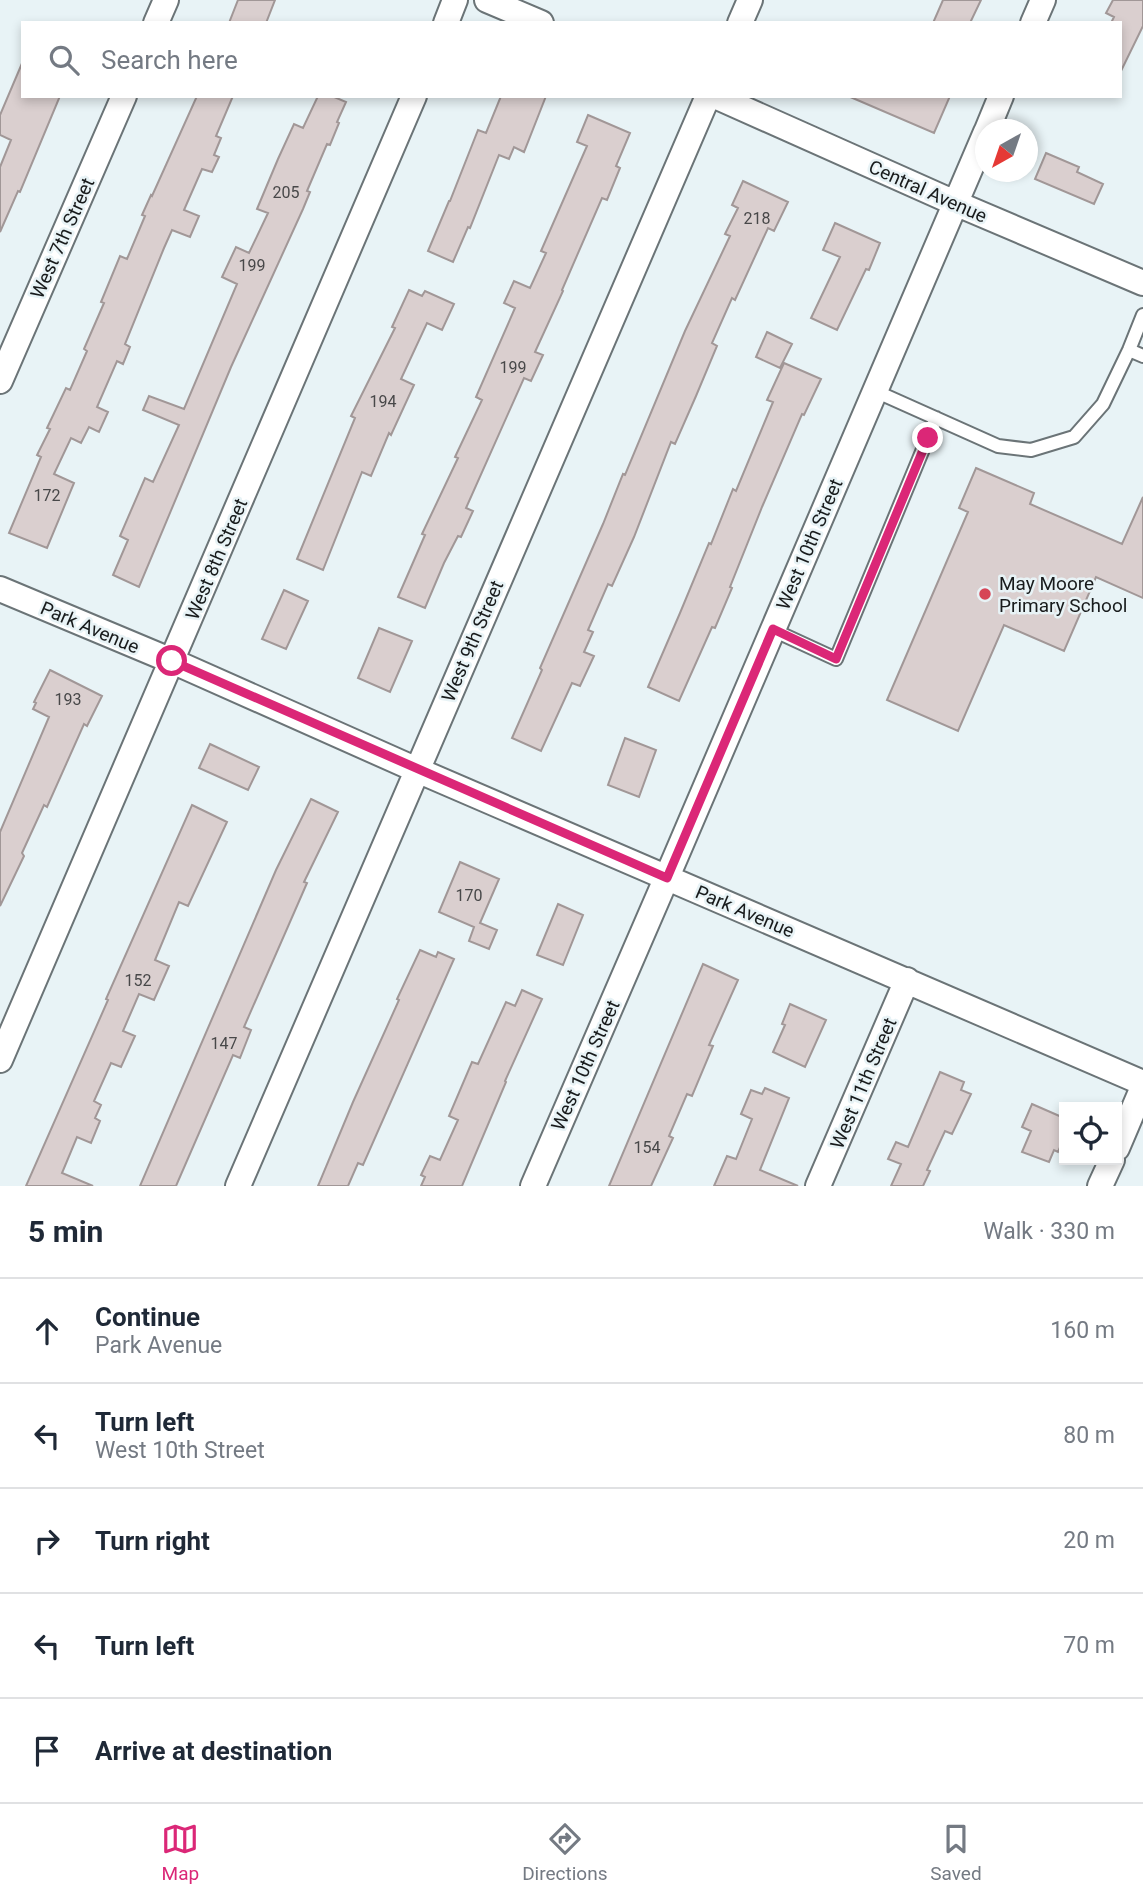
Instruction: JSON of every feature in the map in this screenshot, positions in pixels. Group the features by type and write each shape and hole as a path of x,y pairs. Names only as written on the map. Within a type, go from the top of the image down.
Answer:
{"street":[{"path":"157,21 166,0"},
{"path":"447,21 456,0"},
{"path":"487,0 536,21"},
{"path":"741,21 750,0"},
{"path":"1034,21 1043,0"},
{"name":"West 7th Street","path":"0,381 123,98"},
{"name":"West 8th Street","path":"0,1060 413,98"},
{"name":"West 9th Street","path":"238,1186 707,98"},
{"name":"Central Avenue","path":"719,98 954,204 1143,283"},
{"name":"West 10th Street","path":"991,119 1000,98"},
{"name":"West 10th Street","path":"533,1186 975,156"},
{"name":"Park Avenue","path":"0,589 172,661 1143,1085"},
{"name":"West 11th Street","path":"818,1186 907,980"},
{"path":"1122,1136 1143,1085"},
{"path":"1100,1186 1110,1165"}],"lane":[{"path":"875,391 998,446 1031,450 1074,437 1103,404 1143,315"},
{"path":"1129,350 1143,356"},
{"path":"773,629 836,659 936,418"}],"building":[{"path":"238,0 275,0 267,21 230,21"},
{"path":"943,0 981,0 971,21 934,21"},
{"path":"1113,0 1143,0 1143,26 1122,69 1122,21 1112,21 1114,17 1106,13"},
{"path":"21,66 21,98 59,98 20,192 18,191 0,232 0,167 11,140 0,135 0,115"},
{"path":"196,98 232,98 216,136 221,138 214,155 219,157 212,172 202,169 184,210 199,216 190,237 172,230 125,344 130,347 123,364 117,361 97,407 108,412 99,432 89,427 81,443 71,438 54,474 74,483 47,548 9,533 41,457 37,455 50,429 47,428 66,388 70,390 87,351 84,349 120,256 127,259 145,216 142,215"},
{"path":"317,98 337,98 346,102 330,145 327,144 307,191 310,192 303,209 231,367 139,587 113,575 128,540 120,536 145,478 153,482 179,425 143,410 149,396 184,409 237,284 222,277 236,247 249,253 268,213 257,209 278,159 294,124 303,128"},
{"path":"500,98 545,98 524,152 514,147 509,159 499,155 470,228 468,227 453,262 428,251 478,130 486,133"},
{"path":"853,98 949,98 934,133"},
{"path":"588,115 630,133 616,166 620,168 607,200 602,198 535,352 543,355 531,381 524,378 466,508 473,511 461,537 458,536 444,563 425,608 398,597 425,535 422,534 482,400 476,397 515,308 504,303 514,281 530,288 546,253 541,251 587,146 577,142"},
{"path":"1046,153 1079,167 1077,172 1103,184 1094,204 1038,180 1038,172"},
{"path":"743,181 788,202 774,231 768,228 735,300 732,298 712,343 717,346 696,396 675,444 671,442 634,537 612,586 608,584 588,630 593,632 584,652 594,656 580,686 572,683 541,751 512,738 685,331 730,236 725,234 738,208 732,205"},
{"path":"835,223 880,243 869,270 866,269 837,330 811,318 840,257 823,250"},
{"path":"409,290 422,296 425,291 454,304 442,330 427,323 401,379 414,385 371,476 362,472 323,570 297,559 355,418 351,416 395,328 392,327"},
{"path":"767,332 792,344 780,368 756,357"},
{"path":"784,363 821,379 804,415 802,414 762,507 715,628 712,627 679,701 648,687 733,489 736,491 773,402 767,400"},
{"path":"976,468 1034,493 1030,504 1122,544 1143,497 1143,598 1096,577 1064,651 1004,625 958,731 887,700 968,512 959,508"},
{"path":"284,590 308,601 286,649 262,639"},
{"path":"379,628 412,641 390,692 358,678"},
{"path":"50,670 102,696 87,726 84,724 47,807 44,805 0,906 0,832 49,717 33,709"},
{"path":"625,738 656,750 639,797 608,785"},
{"path":"210,744 259,767 248,790 199,768"},
{"path":"311,799 338,812 304,882 307,883 244,1027 251,1030 240,1058 233,1055 176,1186 140,1186 276,870"},
{"path":"192,805 227,822 188,906 179,902 155,960 169,966 154,1000 139,994 123,1031 135,1036 121,1067 111,1063 94,1101 101,1105 95,1118 100,1121 91,1143 77,1137 62,1173 93,1186 26,1186 108,1000 106,999"},
{"path":"460,862 499,879 480,923 497,930 489,949 469,941 474,927 439,912"},
{"path":"558,904 583,915 563,965 537,955"},
{"path":"420,950 436,957 438,952 454,959 363,1165 358,1163 348,1186 318,1186 399,1000 397,999"},
{"path":"703,964 738,980 709,1045 713,1046 692,1096 687,1094 669,1136 673,1138 651,1186 609,1186"},
{"path":"522,990 542,999 462,1186 421,1186 425,1177 421,1175 430,1156 440,1160 458,1120 449,1116 472,1062 478,1064 506,1002 515,1006"},
{"path":"790,1004 826,1020 805,1067 773,1052 785,1025 782,1024"},
{"path":"940,1072 964,1082 961,1090 971,1094 952,1134 945,1131 927,1170 930,1171 923,1186 891,1186 901,1164 888,1159 896,1142 908,1147"},
{"path":"765,1088 789,1098 760,1170 798,1186 714,1186 727,1156 736,1159 752,1119 741,1114 751,1090 762,1094"},
{"path":"1032,1104 1059,1116 1059,1150 1058,1152 1054,1150 1049,1162 1022,1152 1031,1131 1022,1127"}],"place":[{"name":"May Moore Primary School","path":"985,594"}],"route":[{"path":"172,661 667,878 773,629 836,659 928,438"}]}
